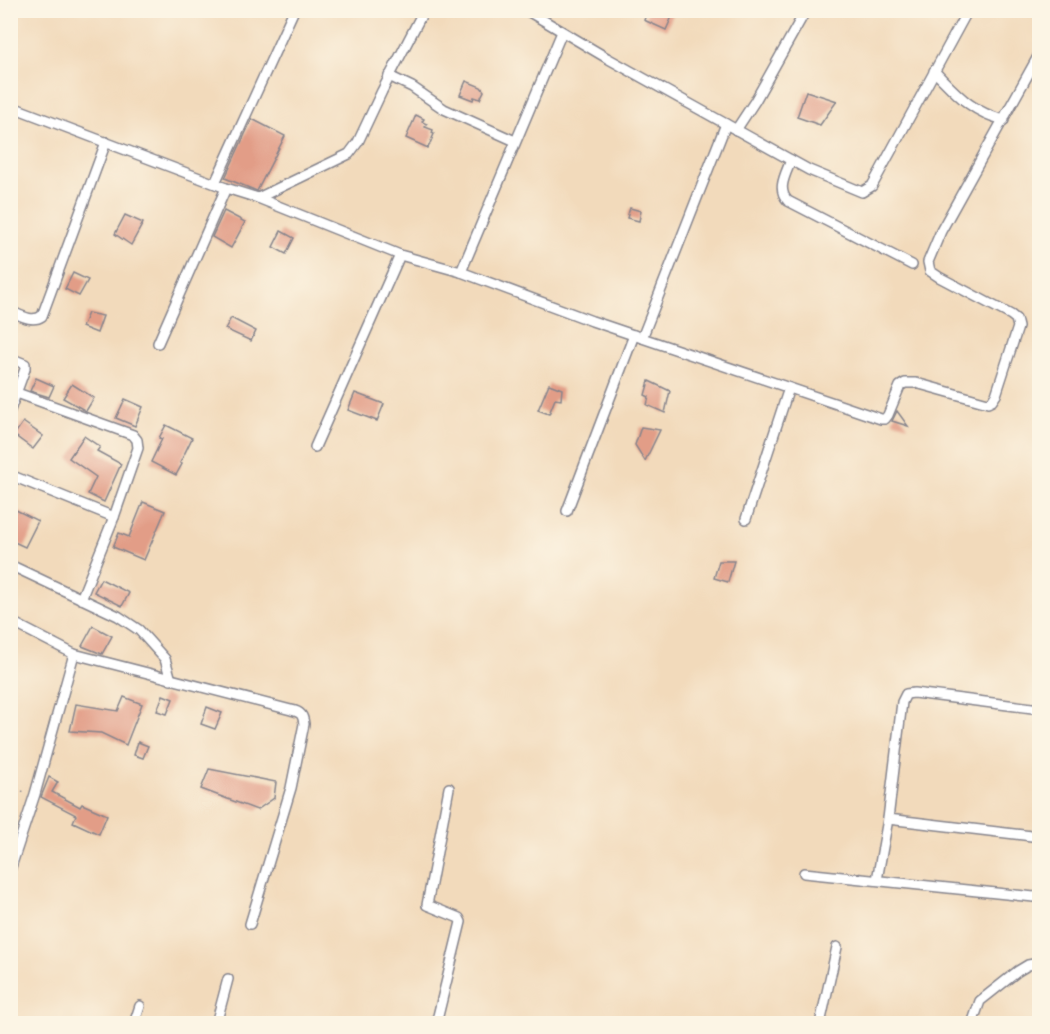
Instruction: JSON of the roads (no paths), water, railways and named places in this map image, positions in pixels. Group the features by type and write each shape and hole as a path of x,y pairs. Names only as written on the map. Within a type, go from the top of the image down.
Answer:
{"street":[{"path":"215,183 294,10"},
{"path":"258,198 350,154 424,10"},
{"path":"526,10 666,92 791,160 839,184 862,192 872,186 968,10"},
{"path":"736,130 806,10"},
{"path":"461,272 562,32"},
{"path":"10,106 258,198 400,255 461,272 638,336 885,419 897,393 905,382 988,403 996,395 1018,327 1016,320 1011,315 939,277 930,271 928,262 941,231 1040,52"},
{"path":"934,71 975,110 1004,120"},
{"path":"390,76 412,87 444,109 515,141"},
{"path":"567,511 726,124"},
{"path":"10,311 30,319 42,316 106,142"},
{"path":"791,160 781,187 782,195 788,201 912,264"},
{"path":"158,343 226,188"},
{"path":"315,447 400,255"},
{"path":"10,358 25,364 10,410"},
{"path":"746,519 789,388"},
{"path":"17,393 133,435 137,440 138,448 114,517 81,599"},
{"path":"10,475 114,517"},
{"path":"10,565 118,616 139,630 165,659 171,680"},
{"path":"10,621 74,654 299,712 303,716 304,724 291,788 250,924"},
{"path":"10,870 35,794 74,654"},
{"path":"877,880 888,819 902,702 906,694 914,693 1040,709"},
{"path":"436,1023 461,922 459,918 427,905 449,788"},
{"path":"888,819 1040,837"},
{"path":"804,873 1034,897 1040,895"},
{"path":"820,1023 837,947"},
{"path":"972,1023 980,1001 1018,971 1028,965 1040,963"},
{"path":"216,1023 228,980"},
{"path":"134,1023 140,1006"}]}
